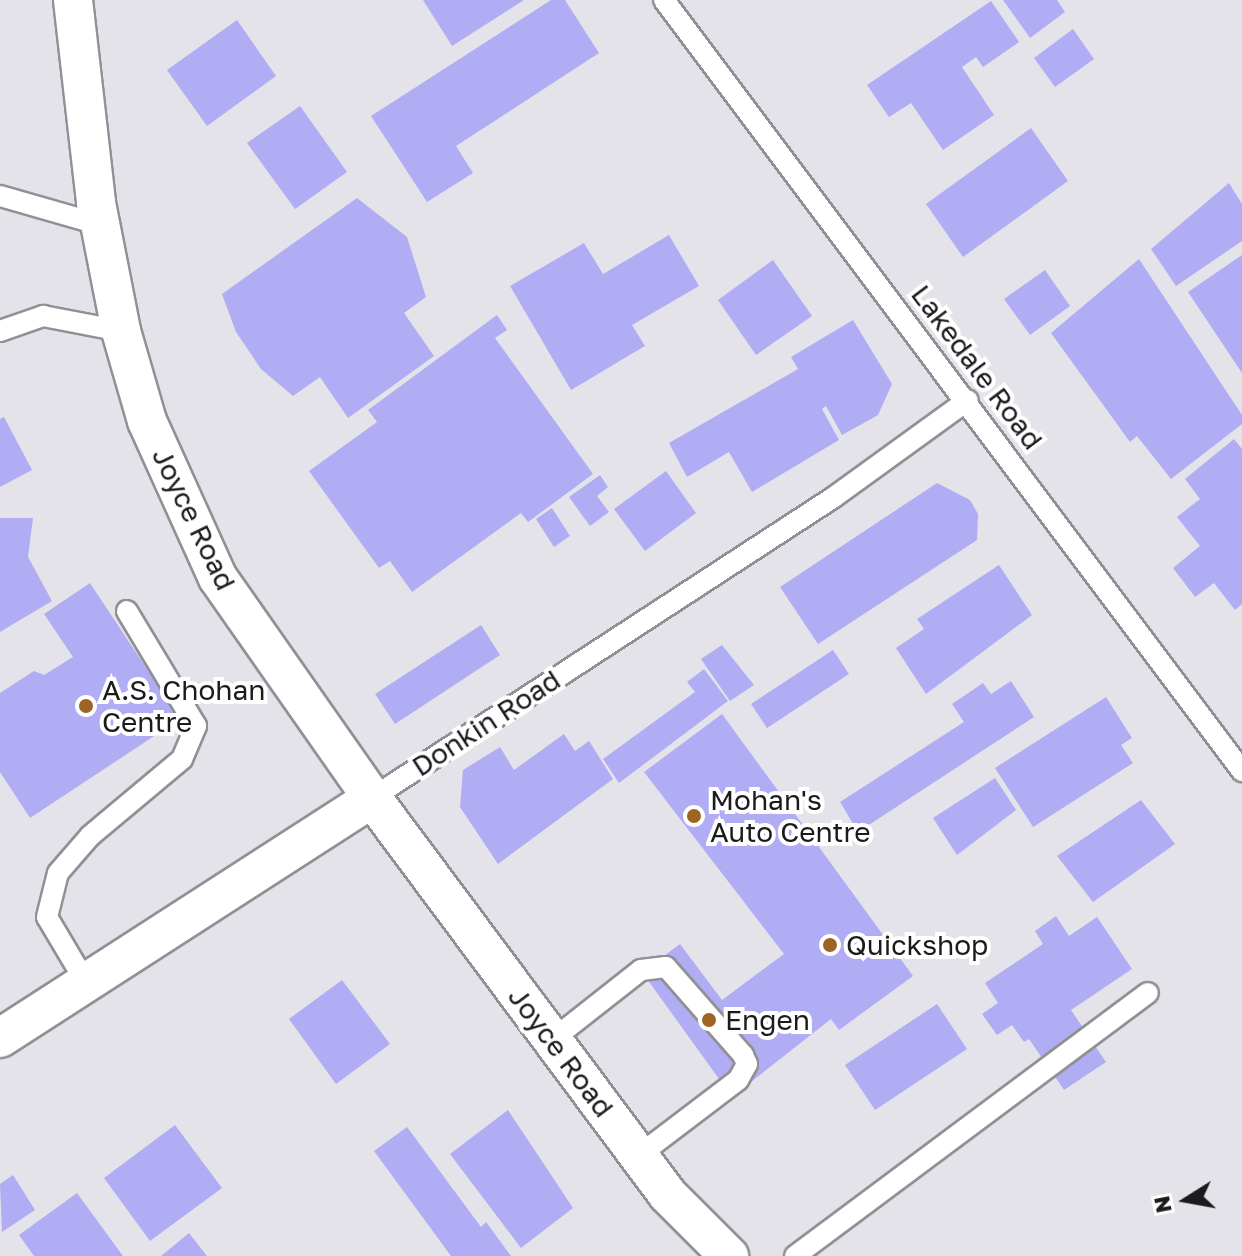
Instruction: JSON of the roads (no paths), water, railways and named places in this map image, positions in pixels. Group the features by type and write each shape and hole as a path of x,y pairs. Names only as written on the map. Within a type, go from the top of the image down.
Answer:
{"street":[{"name":"Joyce Road","path":"73,0 101,225 121,331 147,421 218,578 372,798 638,1156 667,1194 729,1256"},
{"name":"Donkin Road","path":"0,1038 372,798"},
{"name":"Joyce Road","path":"667,1194 697,1256"}],"lane":[{"name":"Lakedale Road","path":"664,0 968,400 1242,771"},
{"path":"2,200 101,225"},
{"path":"0,331 43,316 121,331"},
{"name":"Donkin Road","path":"372,798 834,497 968,400"},
{"path":"85,981 47,917 58,873 90,836 182,759 196,726 127,611"},
{"path":"552,1040 641,970 666,967 743,1055 747,1064 738,1080 638,1156"},
{"path":"795,1256 1148,993"}],"place":[{"name":"A.S. Chohan Centre","path":"86,706"},
{"name":"Mohan's Auto Centre","path":"694,816"},
{"name":"Quickshop","path":"830,945"},
{"name":"Engen","path":"709,1020"}]}
